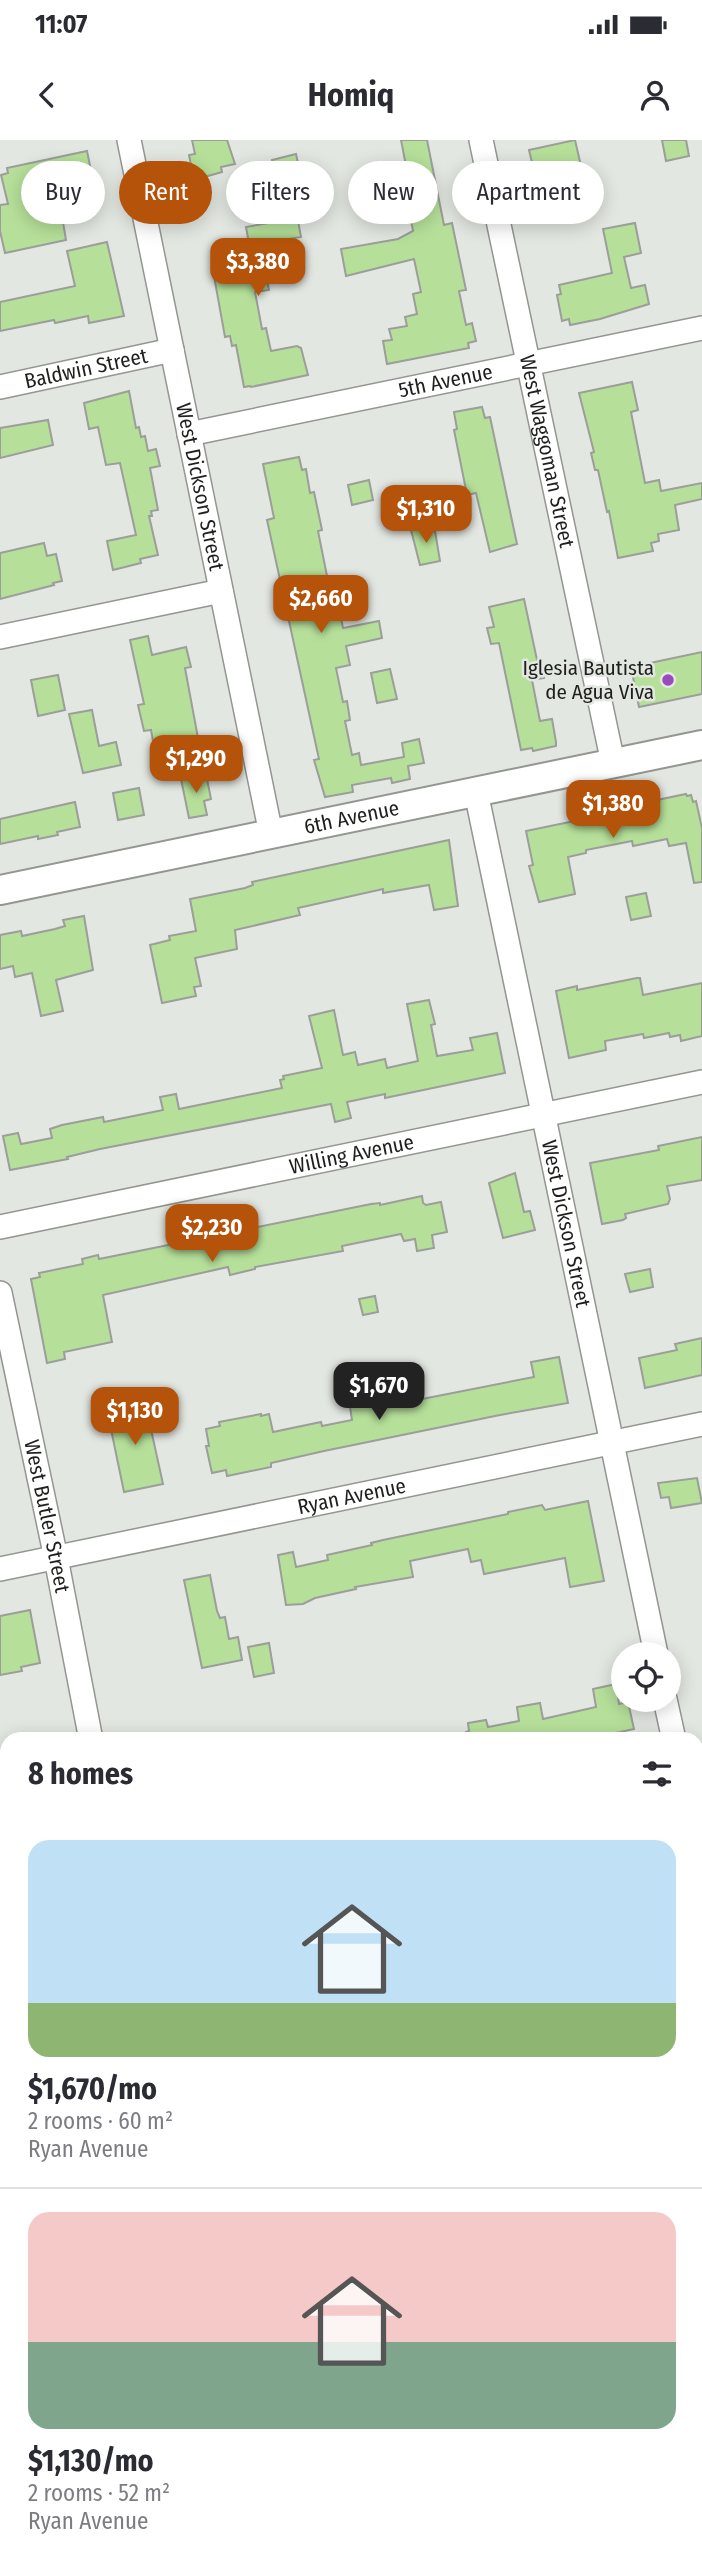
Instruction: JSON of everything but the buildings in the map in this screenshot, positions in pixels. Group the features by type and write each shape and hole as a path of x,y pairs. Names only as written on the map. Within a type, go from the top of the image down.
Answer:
{"street":[{"name":"West Dickson Street","path":"129,140 271,834"},
{"name":"West Waggoman Street","path":"481,140 613,764"},
{"name":"5th Avenue","path":"189,434 702,328"},
{"name":"Baldwin Street","path":"0,387 172,350"},
{"path":"0,638 221,592"},
{"name":"6th Avenue","path":"0,890 702,745"},
{"name":"West Dickson Street","path":"476,792 653,1642"},
{"name":"Willing Avenue","path":"0,1227 702,1082"},
{"name":"West Butler Street","path":"0,1293 89,1732"},
{"name":"Ryan Avenue","path":"0,1569 702,1424"},
{"path":"668,1712 672,1732"}],"place":[{"name":"Iglesia Bautista de Agua Viva","path":"668,680"}]}
